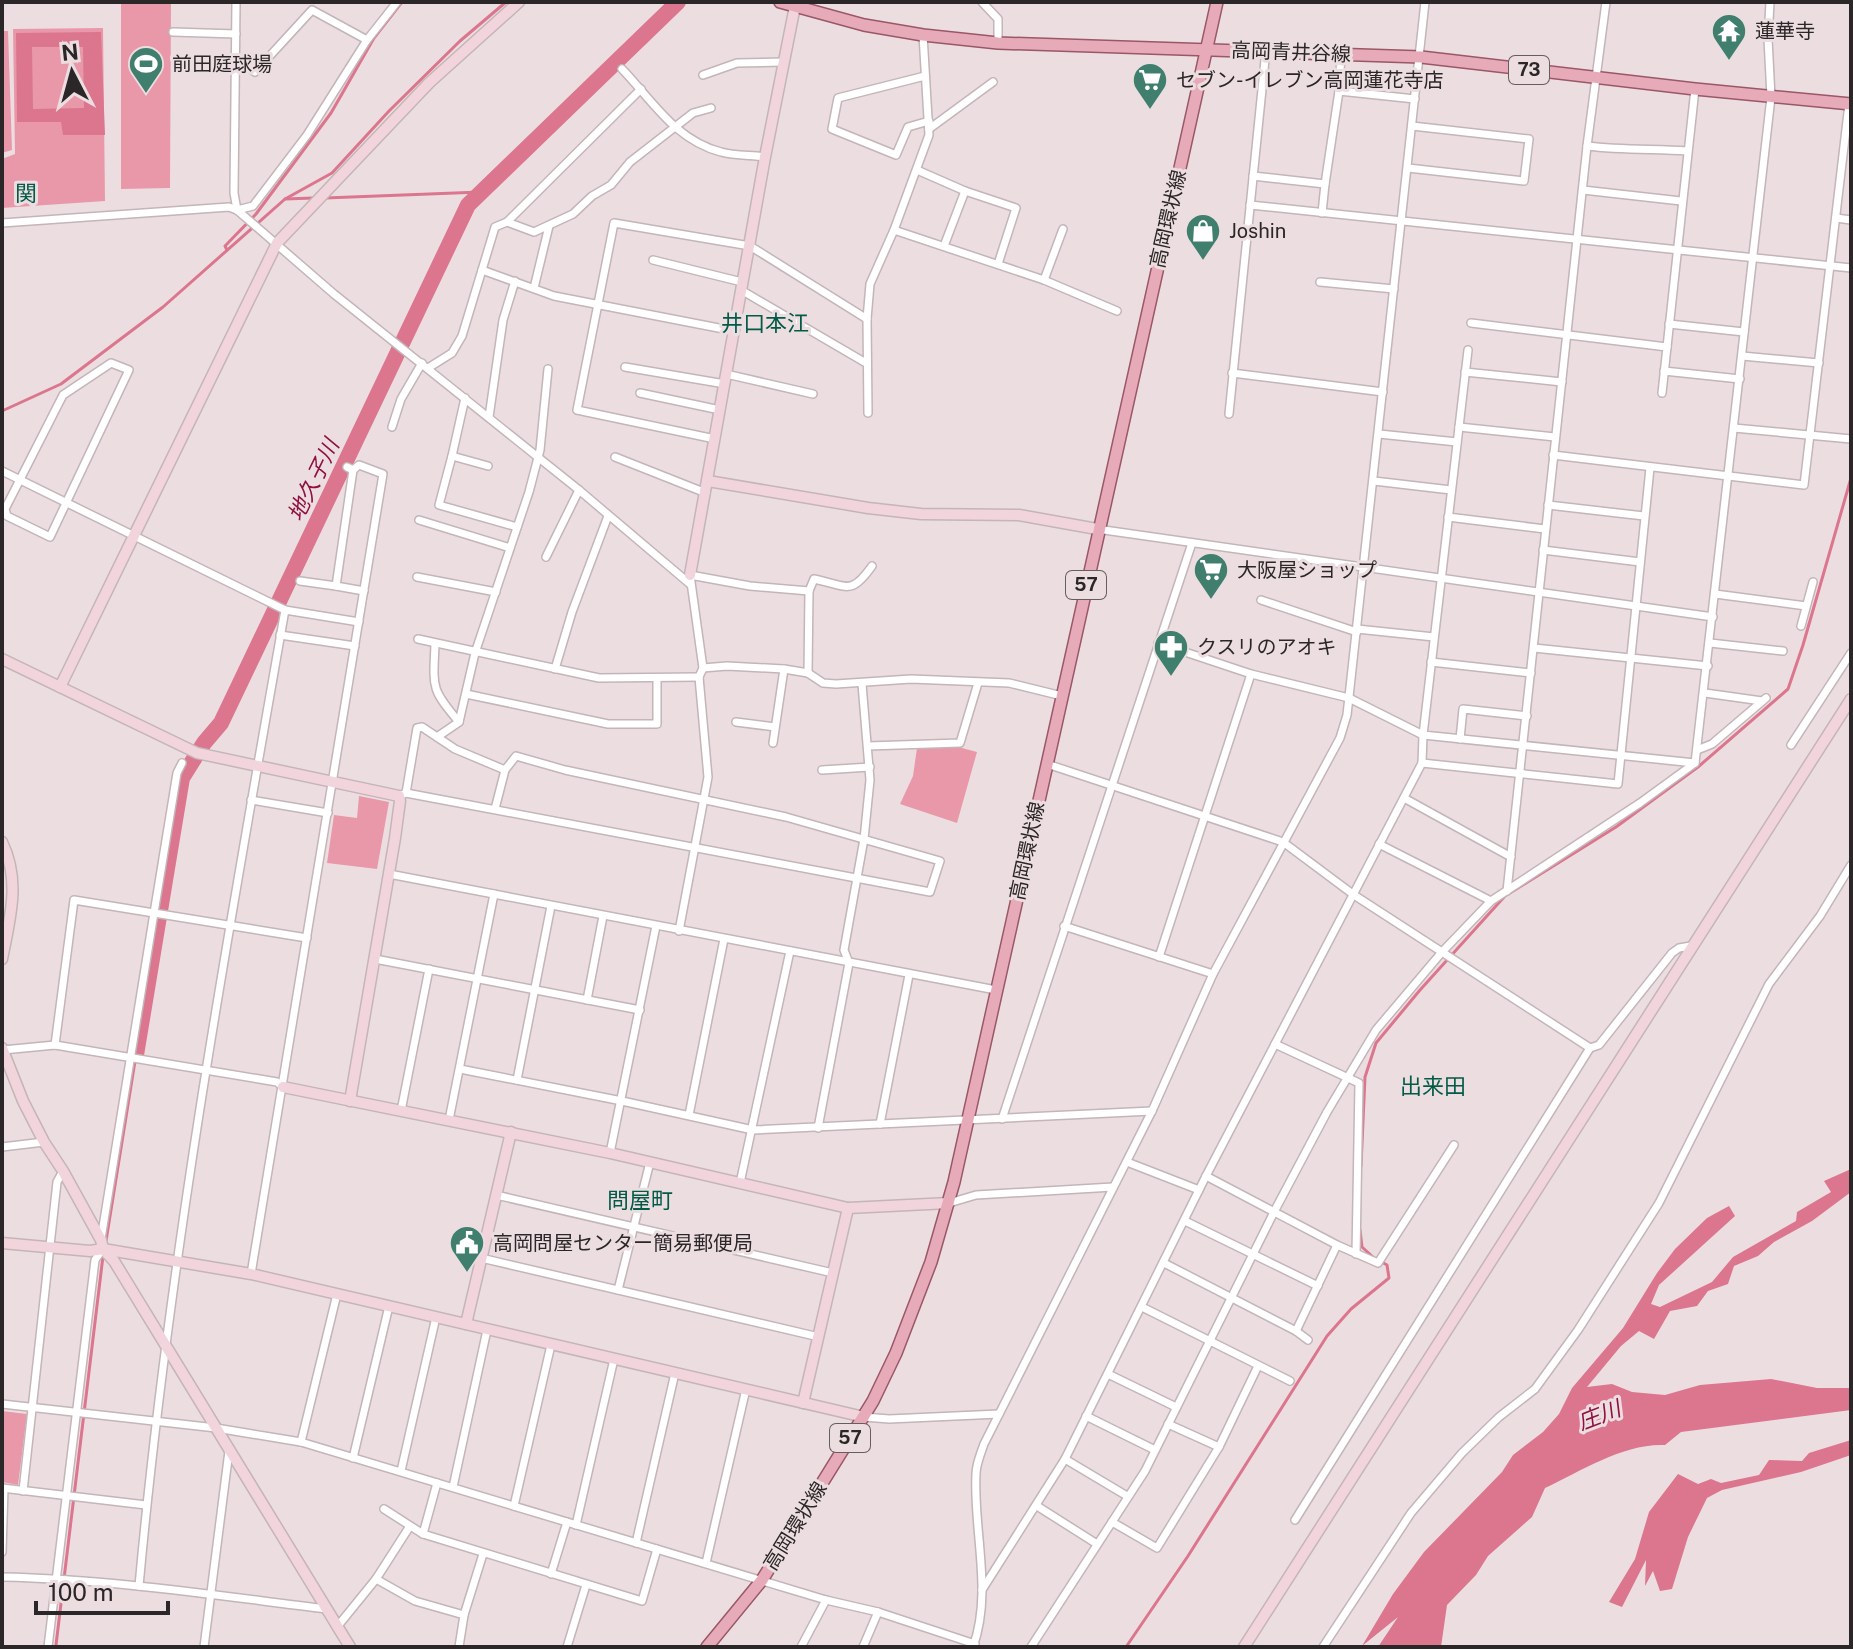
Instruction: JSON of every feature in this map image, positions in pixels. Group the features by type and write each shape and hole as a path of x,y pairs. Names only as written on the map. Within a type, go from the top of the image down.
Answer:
{"main road":[{"name":"高岡青井谷線","path":"780,2 864,25 998,43 1421,57 1850,104"},
{"name":"高岡環状線","path":"707,1647 762,1580 864,1417 896,1353 931,1262 949,1203 1217,2"}],"street":[{"path":"236,2 234,193 237,210"},
{"path":"60,687 277,243 429,83 519,2"},
{"path":"982,2 998,19 998,43"},
{"path":"2,1404 216,1428 301,1442 826,1600 878,1612 974,1646 981,1619 976,1471 984,1444 1152,1111 1213,974 1340,738 1349,698 1365,568 1425,2"},
{"path":"1507,891 1587,146 1606,2"},
{"path":"1031,1647 1145,1471 1274,1212 1376,1030 1442,952 1491,901 1695,763 1771,97 1770,2"},
{"path":"237,210 253,206 315,124 367,40 395,3"},
{"path":"679,931 708,777 699,677 703,668 690,580 783,62 799,5"},
{"path":"236,59 255,72 312,10 367,40"},
{"path":"173,32 236,34"},
{"path":"868,413 866,363 870,284 917,170 929,125 923,35"},
{"path":"1229,414 1266,50"},
{"path":"1322,213 1339,91 1341,53"},
{"path":"703,75 737,63 783,62"},
{"path":"622,69 674,128 692,140 722,152 765,157"},
{"path":"925,76 838,98 832,129 896,155 908,127 929,125 993,82"},
{"path":"392,427 401,399 425,365 452,353 462,336 495,227 507,222 641,89"},
{"path":"1662,393 1695,89"},
{"path":"1339,91 1415,99"},
{"path":"1553,455 1804,485 1850,104"},
{"path":"507,222 534,232 573,214 592,196 611,185 630,162 693,113 711,108"},
{"path":"1408,168 1524,181 1529,139 1412,126"},
{"path":"1587,146 1622,151 1649,148 1687,151"},
{"path":"917,170 965,191 1016,208 998,264"},
{"path":"1841,171 1851,172"},
{"path":"1253,176 1325,184"},
{"path":"1583,190 1681,201"},
{"path":"944,246 965,191"},
{"path":"1250,205 1851,268"},
{"path":"2,223 229,207 237,210 334,294 690,580 809,591"},
{"path":"1836,218 1851,220"},
{"path":"715,439 577,410 614,223 750,246 867,319"},
{"path":"534,288 549,226"},
{"path":"1044,280 1063,229"},
{"path":"894,230 1044,280 1117,311"},
{"path":"653,260 742,286 866,363"},
{"path":"482,270 554,296 734,331"},
{"path":"489,417 503,320 515,281"},
{"path":"1320,282 1394,289"},
{"path":"1471,323 1667,347"},
{"path":"1669,324 1744,332"},
{"path":"981,1592 1065,1459 1206,1176 1422,763 1468,350"},
{"path":"1742,356 1819,363"},
{"path":"106,364 129,370 50,537 7,516 5,509 20,480 63,395 106,364"},
{"path":"625,367 813,394"},
{"path":"437,737 459,722 475,653 529,492 540,450 548,369"},
{"path":"1664,371 1740,379"},
{"path":"1465,372 1562,382"},
{"path":"1232,373 1383,392"},
{"path":"640,393 720,410"},
{"path":"465,398 439,505 517,527"},
{"path":"1459,427 1555,437"},
{"path":"1734,428 1851,439"},
{"path":"1379,434 1457,442"},
{"path":"452,456 488,466"},
{"path":"615,457 706,493"},
{"path":"251,1274 383,474 359,465 350,468 336,586"},
{"path":"1422,763 1618,784 1650,468"},
{"path":"2,471 271,604 283,609 359,622"},
{"path":"708,481 921,514 1019,515 1192,543 1713,617"},
{"path":"1374,481 1451,490"},
{"path":"546,557 579,490"},
{"path":"1548,505 1644,516"},
{"path":"555,669 572,612 608,516"},
{"path":"1448,517 1545,529"},
{"path":"419,520 510,548"},
{"path":"1002,1119 1192,543"},
{"path":"1543,550 1640,562"},
{"path":"808,673 809,591 814,579 853,588 859,585 872,566"},
{"path":"417,577 496,592"},
{"path":"300,581 364,591"},
{"path":"1801,626 1813,582"},
{"path":"1715,594 1806,606"},
{"path":"1261,600 1357,630 1434,637"},
{"path":"139,1586 176,1262 283,609"},
{"path":"280,635 355,646"},
{"path":"418,639 599,678 699,677"},
{"path":"1158,643 1251,674 1349,698 1423,735 1695,763"},
{"path":"1710,643 1783,651"},
{"path":"435,645 433,681 438,697 459,722"},
{"path":"1534,648 1708,666"},
{"path":"1791,745 1851,653"},
{"path":"2,659 197,753 257,767 930,892 940,861 786,817 565,770 516,756 505,770 495,809"},
{"path":"1431,662 1531,673"},
{"path":"703,668 784,669 808,673 823,683 862,684 911,679 1009,683 1062,696"},
{"path":"773,743 784,669"},
{"path":"1159,957 1251,674"},
{"path":"466,694 608,724 657,724 657,678"},
{"path":"868,746 960,743 978,683"},
{"path":"818,1128 849,963 844,950 864,839 870,767 862,684"},
{"path":"1697,750 1712,744 1764,700 1705,693"},
{"path":"1244,1647 1851,699"},
{"path":"1460,739 1463,709 1527,716"},
{"path":"736,722 775,727"},
{"path":"350,1101 400,801 417,728 422,727 455,749 505,770"},
{"path":"48,1647 95,1260 105,1249 154,913 177,773 182,763"},
{"path":"1047,764 1283,842 1354,895 1590,1048"},
{"path":"822,770 870,767"},
{"path":"1404,798 1511,857"},
{"path":"251,800 328,813"},
{"path":"1379,844 1491,901"},
{"path":"2,959 14,879 4,848"},
{"path":"1323,1647 1411,1513 1471,1444 1535,1389 1578,1330 1659,1203 1769,984 1820,916 1851,865"},
{"path":"389,874 996,990"},
{"path":"449,1120 494,894"},
{"path":"55,1045 74,900 307,938"},
{"path":"517,1080 551,906"},
{"path":"587,1000 603,916"},
{"path":"610,1153 656,926"},
{"path":"1064,926 1213,974"},
{"path":"689,1115 724,939"},
{"path":"1295,1520 1590,1048 1599,1045 1672,953 1691,946"},
{"path":"740,1183 790,951"},
{"path":"375,959 640,1010"},
{"path":"401,1111 429,969"},
{"path":"880,1124 909,975"},
{"path":"1275,1044 1359,1083 1356,1254"},
{"path":"350,1647 105,1249 5,1068 2,1049 55,1045 277,1082 283,1087 610,1153 848,1208 949,1203 976,1195 1113,1187"},
{"path":"460,1069 753,1130 1152,1111"},
{"path":"466,1324 511,1132"},
{"path":"2,1147 44,1142"},
{"path":"1206,1176 1337,1245 1378,1263 1454,1145"},
{"path":"618,1290 650,1162"},
{"path":"1127,1162 1199,1190"},
{"path":"23,1491 57,1182 63,1171"},
{"path":"496,1195 833,1273"},
{"path":"803,1403 848,1208"},
{"path":"1185,1221 1318,1286"},
{"path":"2,1243 90,1251 105,1249 251,1274 864,1417 889,1419 999,1414"},
{"path":"1296,1331 1337,1245"},
{"path":"481,1258 819,1337"},
{"path":"1164,1263 1308,1340"},
{"path":"301,1442 337,1294"},
{"path":"353,1458 389,1306"},
{"path":"1142,1307 1290,1381"},
{"path":"401,1471 436,1317"},
{"path":"453,1487 487,1330"},
{"path":"514,1506 551,1345"},
{"path":"551,1574 572,1523 614,1359"},
{"path":"1112,1522 1157,1548 1219,1447 1258,1366"},
{"path":"636,1543 675,1373"},
{"path":"1108,1374 1176,1407"},
{"path":"706,1563 746,1389"},
{"path":"1086,1416 1155,1450"},
{"path":"1168,1424 1219,1447"},
{"path":"204,1647 230,1448"},
{"path":"1065,1459 1127,1496"},
{"path":"423,1534 437,1483"},
{"path":"2,1552 3,1488 146,1505"},
{"path":"1037,1506 1097,1544"},
{"path":"384,1509 423,1534 642,1601 657,1549"},
{"path":"337,1627 376,1579 410,1526"},
{"path":"459,1647 464,1615 483,1554"},
{"path":"2,1577 57,1578 139,1586 327,1609"},
{"path":"376,1579 415,1601 464,1615"},
{"path":"567,1647 586,1585"},
{"path":"801,1647 826,1600"},
{"path":"863,1647 878,1612"}],"shaded area":[{"name":"前田庭球場","path":"121,2 171,2 170,188 121,189"},
{"path":"103,28 105,201 2,208 2,159 15,154 13,29"},
{"path":"2,31 8,31 12,150 2,153"},
{"path":"917,748 962,748 977,752 957,823 900,804 913,776"},
{"path":"359,796 389,802 377,869 327,863 334,815 357,818"},
{"path":"2,1411 27,1414 18,1485 2,1482"}],"water":[{"path":"101,32 105,135 63,135 61,122 17,122 16,33","holes":["32,47 83,47 84,108 33,109"]},
{"name":"庄川","path":"1851,1169 1851,1192 1812,1221 1774,1242 1758,1256 1734,1266 1728,1284 1708,1291 1697,1306 1670,1311 1654,1339 1639,1331 1621,1346 1587,1387 1612,1384 1632,1392 1665,1395 1700,1385 1771,1379 1817,1388 1851,1388 1851,1410 1681,1432 1665,1445 1634,1448 1588,1466 1545,1488 1532,1517 1488,1556 1476,1575 1447,1605 1441,1647 1378,1647 1398,1617 1362,1646 1393,1594 1424,1552 1502,1472 1513,1455 1543,1432 1559,1414 1572,1388 1623,1328 1675,1249 1707,1218 1729,1206 1735,1216 1659,1285 1651,1304 1660,1307 1712,1282 1733,1257 1796,1221 1797,1212 1831,1192 1824,1181"},
{"path":"1851,1440 1851,1455 1801,1472 1722,1490 1707,1498 1688,1537 1672,1589 1660,1591 1653,1571 1645,1586 1646,1560 1622,1607 1609,1602 1635,1559 1649,1512 1678,1474 1698,1484 1711,1479 1721,1483 1759,1475 1769,1460 1802,1461 1809,1453"}],"waterway":[{"path":"227,250 225,246 256,214 331,113 374,38 402,2"},
{"path":"285,199 332,173 460,41 506,2"},
{"name":"地久子川","path":"136,1055 182,778 221,723 468,205 678,2"},
{"path":"325,198 481,192"},
{"path":"2,411 61,384 163,307 285,199 313,198"},
{"path":"1361,1166 1365,1077 1376,1043 1420,990 1505,896 1616,827 1698,767 1788,689 1851,478"},
{"path":"106,1241 136,1055"},
{"path":"1360,1230 1362,1247 1373,1257"},
{"path":"56,1645 103,1256"},
{"path":"1126,1647 1188,1556 1327,1336 1351,1309 1389,1278 1387,1265 1380,1261"}],"place":[{"name":"蓮華寺","path":"1729,62"},
{"name":"前田庭球場","path":"146,95"},
{"name":"セブン-イレブン高岡蓮花寺店","path":"1150,111"},
{"name":"Joshin","path":"1203,262"},
{"name":"大阪屋ショップ","path":"1211,601"},
{"name":"クスリのアオキ","path":"1171,678"},
{"name":"高岡問屋センター簡易郵便局","path":"467,1274"}],"district":[{"name":"関","path":"26,193"},
{"name":"井口本江","path":"765,323"},
{"name":"出来田","path":"1433,1086"},
{"name":"問屋町","path":"640,1200"}]}
